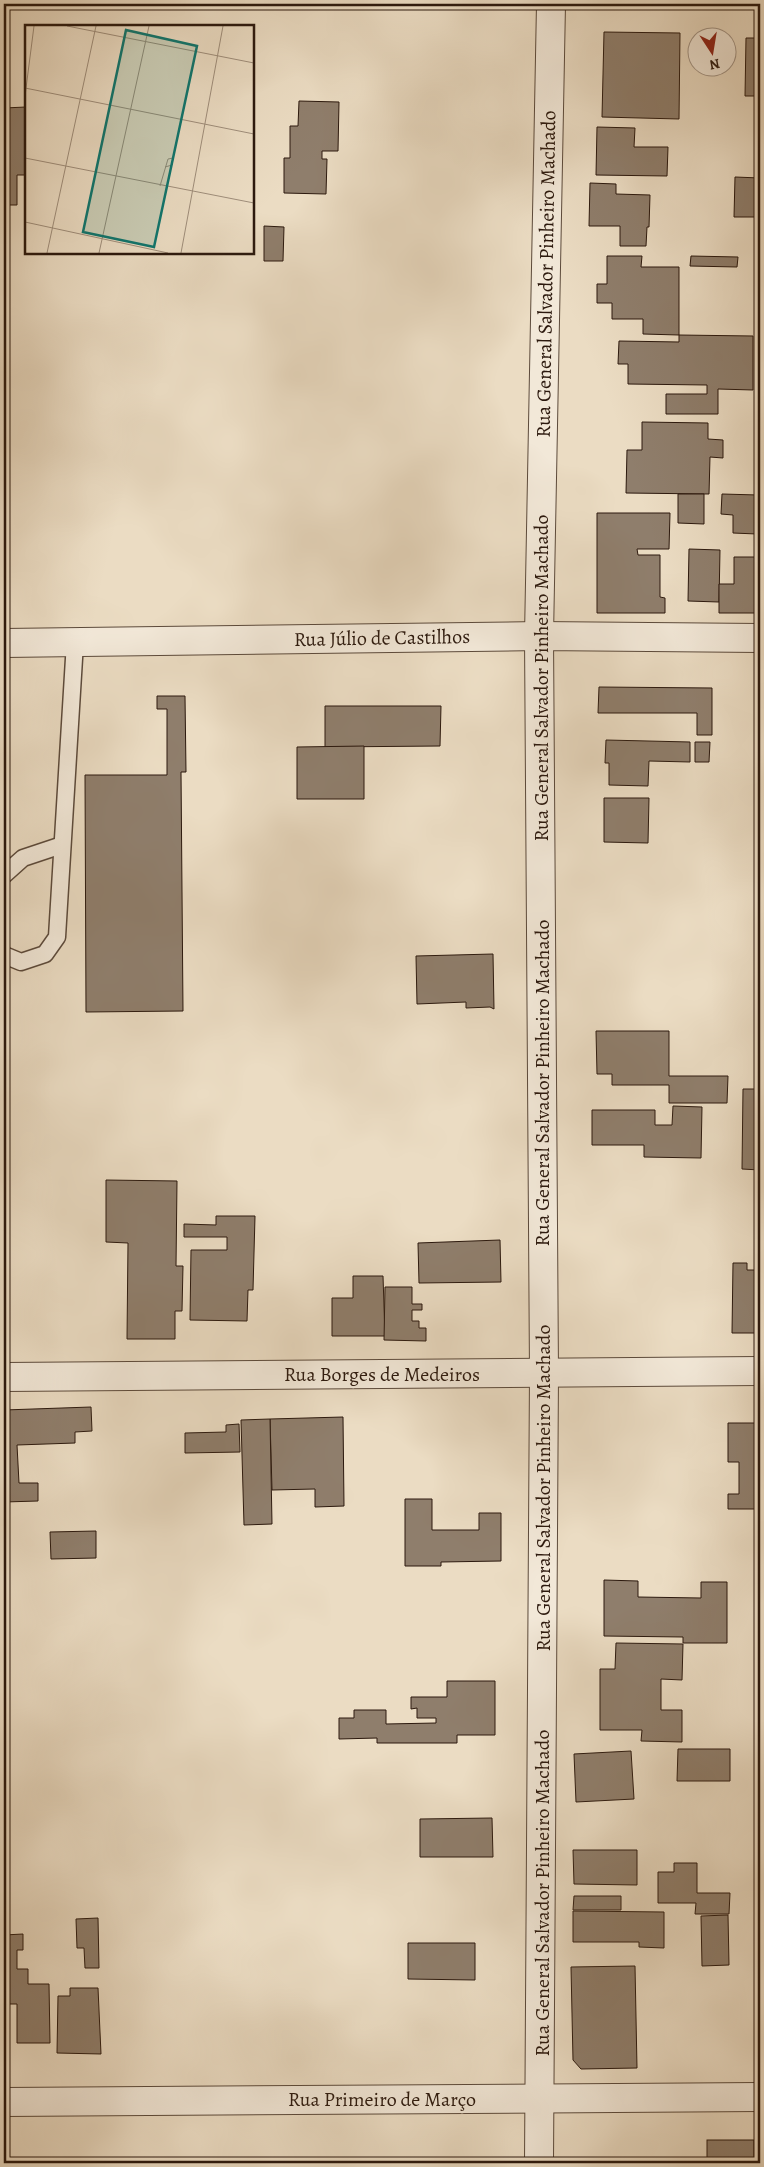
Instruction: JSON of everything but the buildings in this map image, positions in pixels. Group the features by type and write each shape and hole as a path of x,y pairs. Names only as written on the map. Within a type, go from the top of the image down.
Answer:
{"street":[{"name":"Rua General Salvador Pinheiro Machado","path":"539,2163 541,2098 544,1373 539,636 551,4"},
{"name":"Rua Júlio de Castilhos","path":"4,643 539,636 760,638"},
{"name":"Rua Borges de Medeiros","path":"4,1377 760,1371"},
{"name":"Rua Primeiro de Março","path":"4,2102 760,2097"}],"lane":[{"path":"4,955 21,962 45,954 57,937 75,642"},
{"path":"4,875 23,858 62,845"}]}
